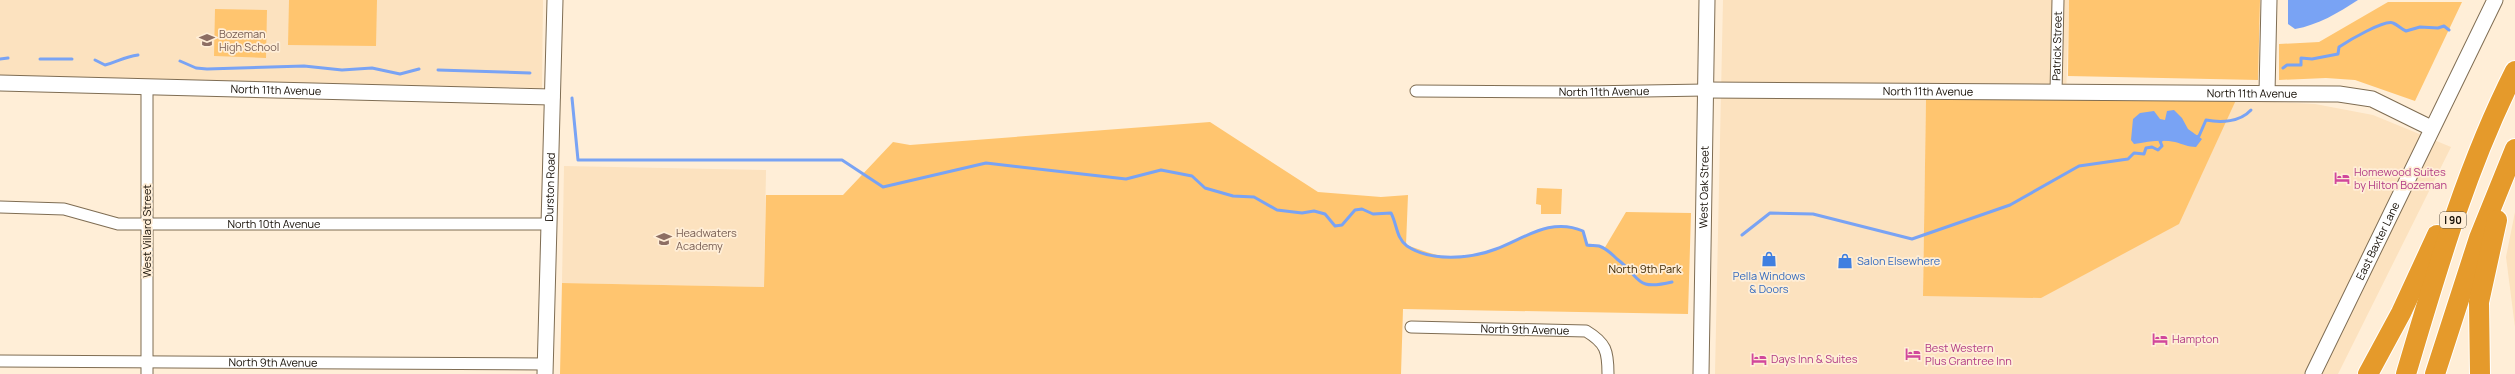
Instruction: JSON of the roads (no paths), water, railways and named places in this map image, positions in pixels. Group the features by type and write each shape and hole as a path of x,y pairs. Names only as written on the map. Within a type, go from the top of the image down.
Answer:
{"highway":[{"name":"I 90","path":"2406,374 2450,228 2489,122 2515,71"},
{"path":"2368,374 2401,313 2489,122"},
{"name":"I 90","path":"2435,374 2479,238 2515,149"},
{"path":"2480,374 2479,302 2497,217 2515,170"}],"street":[{"name":"Durston Road","path":"545,369 555,0"},
{"name":"West Oak Street","path":"1701,374 1707,0"},
{"name":"Patrick Street","path":"2056,92 2058,0"},
{"path":"2267,93 2269,0"},
{"name":"East Baxter Lane","path":"2313,374 2380,240 2431,128 2495,0"},
{"name":"North 11th Avenue","path":"0,83 552,97"},
{"name":"West Villard Street","path":"147,87 147,368"},
{"name":"North 11th Avenue","path":"1416,91 1584,92 1705,90 2339,94 2372,99 2431,128"},
{"name":"North 10th Avenue","path":"0,207 64,209 118,224 549,224"},
{"name":"North 9th Avenue","path":"1411,327 1586,332 1598,339 1608,354 1608,374"},
{"name":"North 9th Avenue","path":"0,361 147,368 545,369"}],"water":[{"path":"2288,0 2358,0 2335,14 2312,25 2295,29 2288,24"},
{"path":"2174,110 2182,118 2188,129 2202,139 2196,147 2165,141 2134,144 2131,140 2133,119 2140,113 2154,111 2160,119 2165,120 2167,111"}],"waterway":[{"path":"2283,68 2287,65 2301,65 2301,58 2312,59 2338,54 2339,47 2382,24 2393,23 2406,31 2420,27 2438,28 2444,26 2449,30"},
{"path":"95,60 105,65 138,55"},
{"path":"0,59 8,58"},
{"path":"40,59 72,59"},
{"path":"180,61 196,68 207,69 304,66 342,70 372,68 400,74 419,69"},
{"path":"438,70 530,73"},
{"path":"572,98 578,160 842,160 883,187 986,163 1126,179 1161,170 1192,176 1205,188 1233,196 1254,197 1277,210 1302,213 1314,211 1325,214 1335,226 1342,225 1355,210 1362,209 1373,214 1391,213 1403,243 1427,255 1439,257 1463,257 1474,255 1496,249 1538,231 1560,226 1571,227 1583,231 1587,245 1599,246 1606,250 1644,284 1651,285 1672,282"},
{"path":"2196,137 2199,136 2206,120 2230,121 2247,114 2251,110"},
{"path":"1742,235 1770,213 1813,214 1912,239 2010,205 2079,166 2128,159 2134,153 2144,154 2146,148 2152,147 2158,150 2162,146 2160,141 2162,140"}],"place":[{"name":"Bozeman High School","path":"207,40"},
{"name":"Homewood Suites by Hilton Bozeman","path":"2342,178"},
{"name":"Headwaters Academy","path":"664,239"},
{"name":"Pella Windows & Doors","path":"1769,259"},
{"name":"Salon Elsewhere","path":"1845,261"},
{"name":"Hampton","path":"2160,339"},
{"name":"Best Western Plus Grantree Inn","path":"1913,354"},
{"name":"Days Inn & Suites","path":"1759,359"}],"park label":[{"name":"North 9th Park","path":"1645,269"}]}
